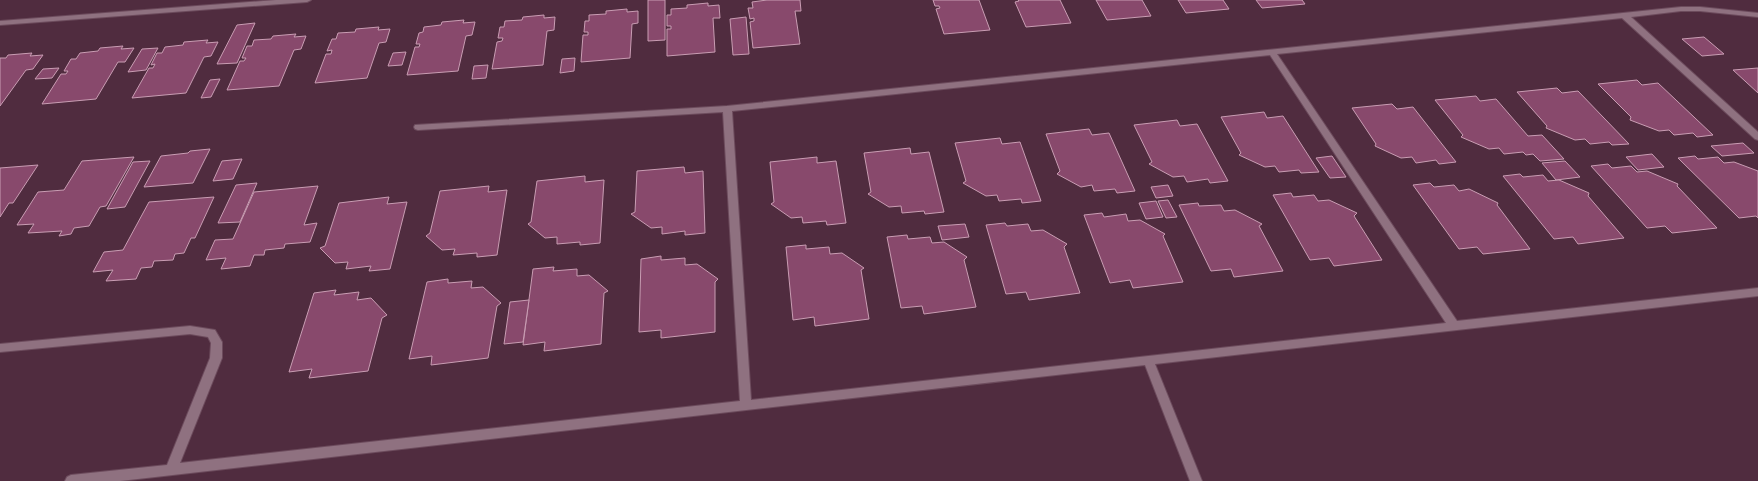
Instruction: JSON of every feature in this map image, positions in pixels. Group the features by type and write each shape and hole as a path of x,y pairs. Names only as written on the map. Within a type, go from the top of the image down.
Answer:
{"street":[{"path":"0,23 307,0"},
{"path":"418,127 727,109 1681,9 1700,9 1758,15"},
{"path":"1624,15 1758,137"},
{"path":"1272,52 1454,326"},
{"path":"727,109 746,405"},
{"path":"71,481 1758,292"},
{"path":"0,348 190,330 211,333 218,342 216,358 171,470"},
{"path":"1148,360 1196,481"}],"building":[{"path":"648,0 665,0 665,40 648,41"},
{"path":"767,0 800,0 801,11 795,11 800,44 753,48 750,22 754,21 754,18 750,19 748,8 753,8 752,2"},
{"path":"933,0 979,0 990,30 944,34 936,9 940,8 939,6 935,6"},
{"path":"1018,0 1060,0 1071,23 1026,27 1015,2 1019,1"},
{"path":"1096,0 1142,0 1151,16 1107,20"},
{"path":"1178,0 1223,0 1229,9 1186,13"},
{"path":"1256,0 1302,0 1305,4 1262,8"},
{"path":"708,3 708,6 719,5 720,18 713,18 715,52 667,56 667,29 671,29 671,26 667,26 667,15 671,15 671,9 687,8 687,5"},
{"path":"627,9 627,12 638,11 638,23 632,24 630,58 581,62 583,35 588,35 588,32 584,32 585,21 589,21 589,15 606,14 606,11"},
{"path":"544,15 544,18 555,17 554,30 547,31 543,65 492,69 497,42 502,41 503,38 498,38 500,27 504,27 505,21 522,20 523,17"},
{"path":"746,17 749,54 733,55 730,19"},
{"path":"464,20 463,23 475,22 472,35 466,36 458,71 407,75 415,47 419,47 420,44 416,44 419,33 423,32 424,27 441,25 442,22"},
{"path":"255,23 237,63 217,64 237,25"},
{"path":"379,27 378,30 390,29 386,42 379,43 367,78 315,83 326,54 331,54 332,50 327,51 332,39 336,39 338,33 355,32 356,29"},
{"path":"296,34 294,37 306,36 301,49 294,50 279,86 227,90 240,61 244,61 246,58 242,58 247,46 252,46 254,40 271,39 273,36"},
{"path":"1704,37 1724,54 1702,56 1682,39"},
{"path":"208,40 206,43 218,42 211,56 204,57 186,93 132,98 149,68 153,68 155,64 151,65 157,53 162,53 165,47 183,45 184,42"},
{"path":"123,46 121,49 134,48 125,62 118,62 96,99 42,104 61,74 66,74 68,71 64,71 71,59 76,59 80,53 98,51 100,48"},
{"path":"158,48 146,70 128,72 142,49"},
{"path":"406,52 402,65 388,66 393,53"},
{"path":"32,53 30,56 43,55 33,69 26,70 0,106 0,58 6,58 8,55"},
{"path":"575,58 574,71 560,73 562,59"},
{"path":"488,65 486,78 472,79 474,66"},
{"path":"59,68 52,78 35,79 43,69"},
{"path":"1758,68 1758,93 1733,70"},
{"path":"220,79 211,97 201,98 210,80"},
{"path":"1637,80 1642,85 1658,83 1713,135 1697,137 1693,133 1674,135 1669,130 1659,131 1630,120 1631,117 1598,84"},
{"path":"1557,88 1562,93 1578,91 1629,144 1612,145 1609,142 1590,144 1585,139 1575,140 1546,128 1547,126 1517,92"},
{"path":"1476,96 1480,101 1496,99 1528,136 1542,135 1564,159 1540,161 1533,154 1526,155 1523,152 1504,154 1499,148 1489,149 1461,137 1463,135 1435,100"},
{"path":"1392,104 1397,109 1413,107 1456,162 1439,164 1436,160 1416,163 1412,157 1401,158 1375,146 1376,144 1352,108"},
{"path":"1264,112 1267,118 1283,116 1319,172 1301,173 1299,170 1279,172 1275,166 1265,167 1239,155 1241,153 1221,117"},
{"path":"1177,120 1180,126 1197,124 1228,181 1210,183 1208,179 1187,182 1184,176 1173,177 1149,164 1152,162 1134,125"},
{"path":"1089,129 1092,135 1109,133 1135,191 1117,193 1115,189 1094,191 1092,185 1081,187 1057,174 1060,171 1046,134"},
{"path":"1000,138 1002,144 1020,142 1041,201 1022,203 1021,199 999,201 997,195 986,196 963,183 966,181 955,143"},
{"path":"1743,143 1754,153 1722,156 1711,146"},
{"path":"910,148 911,154 929,152 944,212 925,214 924,211 902,213 901,206 889,207 868,194 871,192 864,153"},
{"path":"210,149 193,183 144,187 161,156"},
{"path":"1652,154 1664,167 1638,170 1626,157"},
{"path":"1332,156 1346,177 1330,178 1316,158"},
{"path":"1695,156 1698,159 1718,157 1724,163 1734,162 1758,171 1758,218 1756,216 1739,218 1678,158"},
{"path":"134,157 106,206 100,207 89,226 74,228 71,234 59,236 62,231 28,233 34,224 17,225 38,192 64,190 82,161"},
{"path":"817,157 817,163 836,161 846,223 827,225 826,221 803,223 802,217 791,218 771,204 774,202 770,162"},
{"path":"242,159 233,179 213,181 222,161"},
{"path":"150,161 125,207 107,209 133,162"},
{"path":"1565,161 1580,177 1556,180 1542,163"},
{"path":"1608,164 1612,168 1631,166 1637,172 1647,171 1678,184 1677,186 1717,228 1672,233 1665,226 1647,228 1591,166"},
{"path":"38,165 13,203 9,203 0,217 0,168"},
{"path":"684,167 685,173 703,171 705,233 685,235 685,231 662,234 662,227 651,228 631,214 635,212 637,171"},
{"path":"1520,174 1523,177 1543,175 1548,181 1559,180 1589,193 1588,196 1624,238 1578,244 1573,237 1554,239 1503,176"},
{"path":"585,176 585,182 604,180 600,243 580,245 580,242 557,244 557,237 545,238 528,224 531,222 537,181"},
{"path":"257,183 240,222 218,223 236,185"},
{"path":"1430,183 1434,187 1454,185 1459,191 1469,189 1498,203 1497,205 1530,249 1483,254 1477,247 1459,249 1413,185"},
{"path":"1168,185 1173,196 1156,198 1151,187"},
{"path":"318,186 304,225 317,223 310,242 285,244 284,248 265,250 264,255 254,255 250,266 221,269 226,258 206,260 215,240 233,239 254,192"},
{"path":"489,186 488,192 507,190 497,255 477,257 477,253 453,255 455,249 442,250 426,236 430,233 440,191"},
{"path":"1291,193 1293,197 1314,195 1318,201 1329,200 1357,213 1354,216 1382,260 1334,266 1329,258 1310,260 1273,195"},
{"path":"214,197 195,238 191,238 184,253 175,254 173,260 154,261 152,267 141,268 136,279 106,281 113,270 93,272 104,252 123,250 149,202"},
{"path":"389,197 387,204 407,202 390,269 369,271 371,266 346,269 348,262 335,263 320,248 325,246 339,203"},
{"path":"1168,200 1177,217 1166,218 1158,201"},
{"path":"1156,201 1163,217 1146,219 1139,203"},
{"path":"1198,203 1199,206 1221,205 1224,211 1235,210 1262,224 1259,226 1283,271 1234,277 1231,269 1211,271 1179,205"},
{"path":"1102,213 1104,217 1126,214 1128,221 1140,220 1165,234 1163,236 1183,282 1133,288 1130,280 1110,283 1084,215"},
{"path":"1005,223 1007,226 1028,224 1031,231 1043,230 1067,244 1064,247 1080,293 1029,300 1026,292 1006,294 986,225"},
{"path":"965,224 969,237 942,240 938,226"},
{"path":"907,235 908,239 930,237 932,243 944,242 967,257 964,260 976,307 924,314 922,306 901,308 887,237"},
{"path":"806,245 806,249 829,247 830,254 842,253 864,268 861,270 869,319 815,326 814,317 793,320 786,247"},
{"path":"661,256 661,260 685,258 685,265 697,264 718,279 715,282 715,332 661,338 661,330 639,332 641,259"},
{"path":"554,267 553,271 577,269 577,276 589,275 608,291 604,293 601,344 544,351 545,342 523,345 533,269"},
{"path":"448,279 448,283 472,281 471,288 483,287 501,303 497,306 488,358 431,365 432,356 409,359 427,282"},
{"path":"336,290 334,295 359,292 357,300 371,298 387,315 382,318 368,371 309,378 312,369 289,372 314,293"},
{"path":"529,300 523,342 504,344 510,302"}]}
